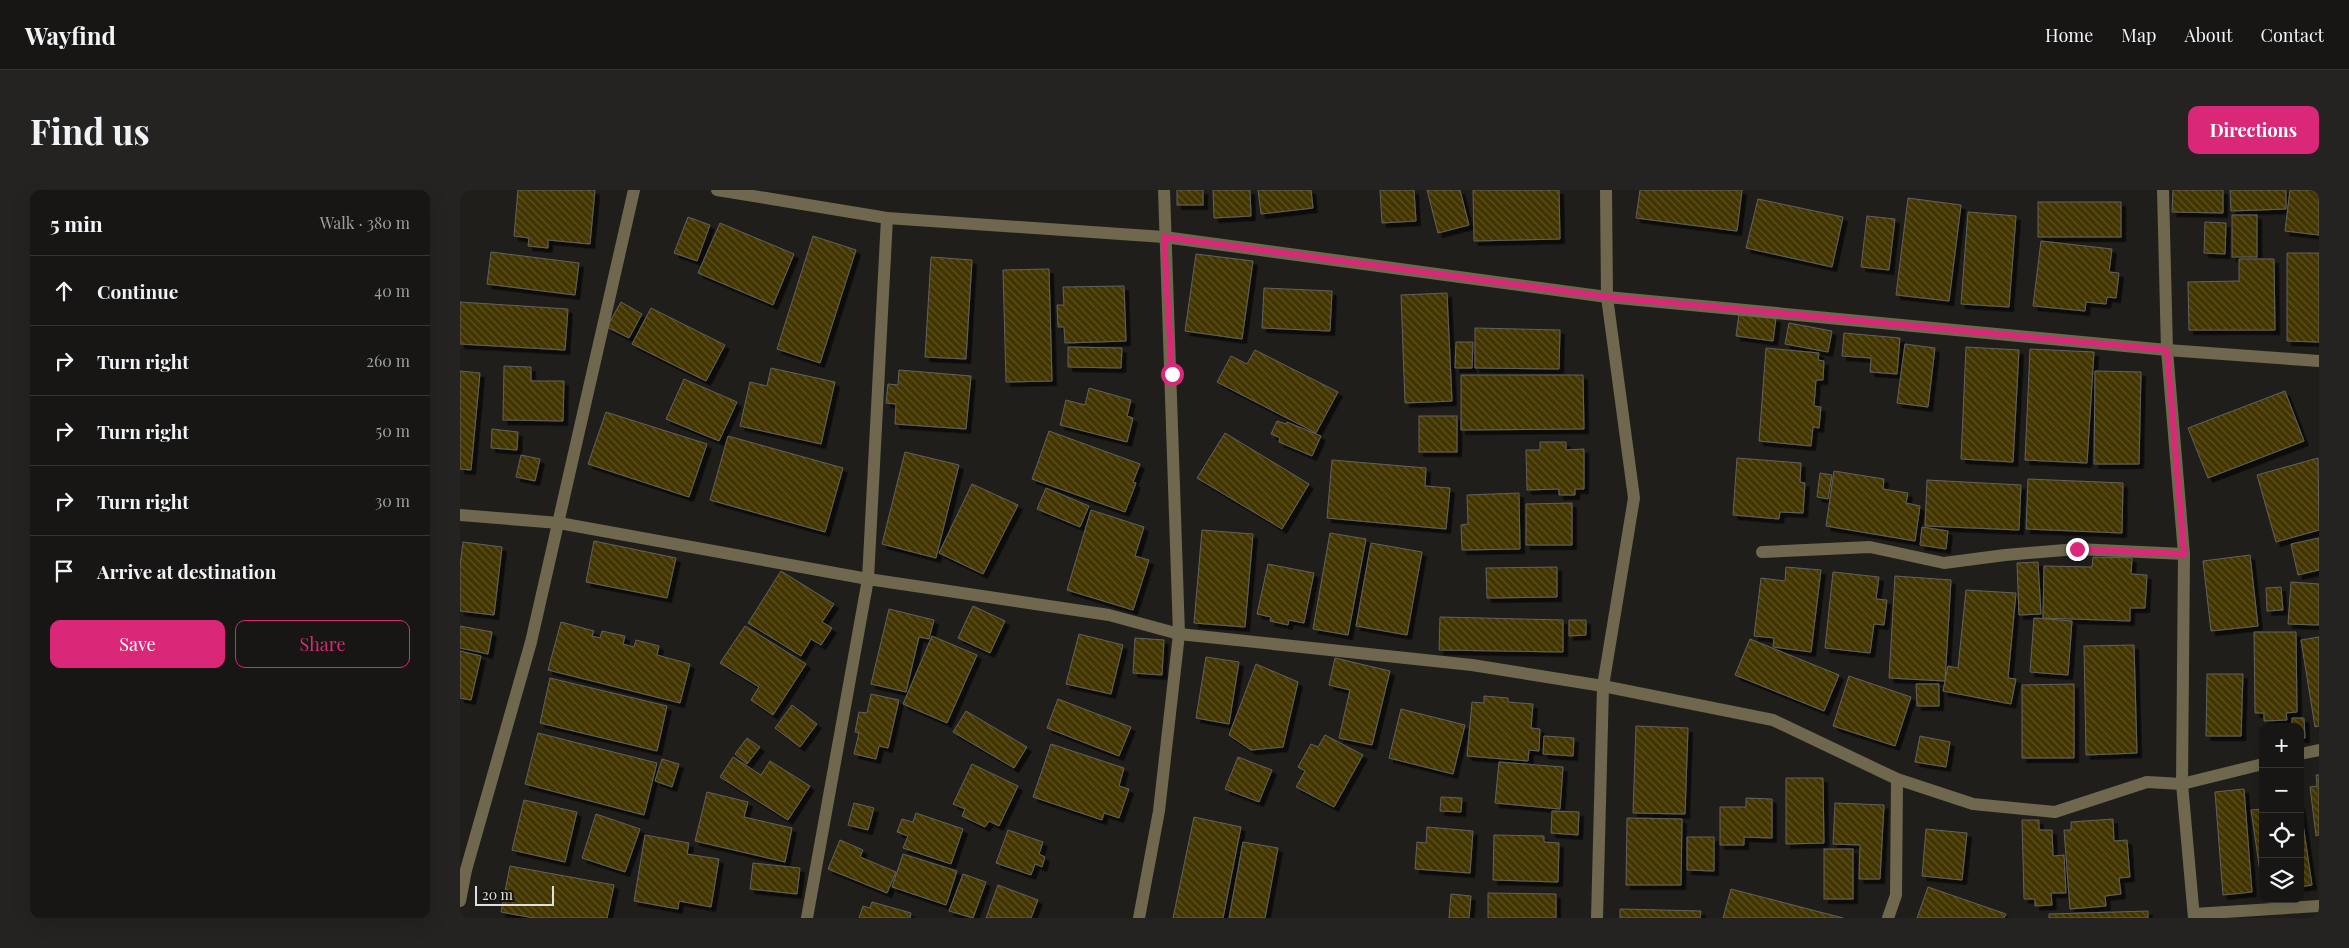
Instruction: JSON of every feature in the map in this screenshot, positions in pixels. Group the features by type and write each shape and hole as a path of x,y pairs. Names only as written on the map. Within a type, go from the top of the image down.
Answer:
{"street":[{"path":"460,900 466,870 531,642 634,190"},
{"path":"717,190 887,218 1164,237 1608,297 2167,350 2319,361"},
{"path":"1139,918 1159,811 1179,634 1172,374 1164,237 1164,190"},
{"path":"1597,918 1603,686 1634,498 1608,297 1606,190"},
{"path":"2163,190 2167,350 2184,554 2182,784 2194,916 2319,906"},
{"path":"807,918 868,579 887,218"},
{"path":"460,515 559,523 868,579 1109,615 1179,634 1472,665 1603,686 1773,720 1896,778 1973,804 2055,812 2147,782 2182,784 2259,765"},
{"path":"1762,552 1870,547 1944,563 2005,554 2077,549 2184,554"},
{"path":"2304,753 2319,750"},
{"path":"1888,918 1896,895 1896,778"}],"building":[{"path":"518,190 595,190 590,244 548,240 548,248 528,246 529,238 514,236"},
{"path":"1177,190 1203,190 1203,205 1177,205"},
{"path":"1213,190 1250,190 1251,216 1214,218"},
{"path":"1258,190 1311,190 1313,208 1261,214"},
{"path":"1380,190 1414,190 1416,221 1382,223"},
{"path":"1427,190 1460,190 1469,225 1438,233"},
{"path":"1473,190 1559,190 1560,239 1474,241"},
{"path":"1640,190 1742,190 1737,231 1636,218"},
{"path":"2173,190 2223,190 2223,213 2172,212"},
{"path":"2230,190 2286,190 2286,209 2231,211"},
{"path":"2290,190 2319,190 2319,235 2285,231"},
{"path":"1908,198 1961,205 1949,301 1896,295"},
{"path":"1758,199 1843,217 1832,267 1746,248"},
{"path":"2038,202 2121,202 2121,237 2038,237"},
{"path":"1968,212 2016,216 2009,307 1961,304"},
{"path":"2232,215 2257,215 2257,257 2232,257"},
{"path":"1867,216 1895,219 1889,270 1861,267"},
{"path":"688,217 710,225 697,261 674,253"},
{"path":"2205,222 2226,223 2225,254 2204,253"},
{"path":"720,223 794,254 773,305 698,273"},
{"path":"813,236 856,250 820,363 777,349"},
{"path":"2041,241 2112,249 2109,272 2119,273 2116,298 2107,297 2106,304 2086,302 2085,311 2033,306"},
{"path":"491,252 579,263 575,295 487,284"},
{"path":"2287,253 2319,253 2319,342 2287,341"},
{"path":"1196,254 1253,261 1242,339 1185,331"},
{"path":"931,257 972,260 966,359 925,357"},
{"path":"2239,259 2274,259 2275,330 2189,330 2188,282 2239,281"},
{"path":"1049,269 1052,381 1006,382 1003,270"},
{"path":"1124,286 1126,341 1065,343 1064,327 1058,327 1057,305 1064,305 1063,287"},
{"path":"1264,288 1332,291 1330,331 1262,328"},
{"path":"1447,293 1452,401 1405,403 1401,295"},
{"path":"460,302 568,309 565,350 460,344"},
{"path":"621,302 642,314 629,338 607,327"},
{"path":"651,308 725,345 706,381 632,344"},
{"path":"1739,314 1776,318 1773,341 1736,336"},
{"path":"1789,323 1832,331 1828,352 1785,344"},
{"path":"1475,328 1560,330 1559,369 1475,368"},
{"path":"1844,333 1900,338 1897,374 1870,372 1871,358 1842,356"},
{"path":"1456,342 1473,342 1472,368 1455,368"},
{"path":"1905,344 1935,348 1928,407 1897,403"},
{"path":"1068,347 1122,348 1121,368 1068,367"},
{"path":"1966,347 2019,350 2013,462 1961,459"},
{"path":"1766,348 1819,353 1818,360 1824,361 1823,380 1816,380 1814,406 1821,407 1819,428 1813,427 1811,446 1759,441"},
{"path":"2030,349 2094,352 2087,463 2025,460"},
{"path":"1255,350 1338,392 1316,433 1217,382 1231,356 1247,364"},
{"path":"504,366 531,367 531,381 564,381 563,421 503,420"},
{"path":"771,368 835,382 821,444 740,426 750,382 767,386"},
{"path":"899,370 971,376 966,429 895,424 896,404 886,403 888,384 898,385"},
{"path":"460,371 480,373 471,470 460,469"},
{"path":"2095,371 2141,372 2139,464 2094,464"},
{"path":"1461,375 1583,375 1584,429 1461,430"},
{"path":"684,379 737,402 719,441 666,419"},
{"path":"1089,388 1131,400 1127,416 1133,418 1127,442 1060,425 1066,400 1085,405"},
{"path":"2285,391 2304,441 2208,478 2188,428"},
{"path":"606,412 707,444 689,497 588,464"},
{"path":"1419,416 1457,416 1457,452 1419,452"},
{"path":"1277,421 1286,424 1287,422 1321,436 1312,456 1279,442 1280,438 1271,434"},
{"path":"492,429 518,432 517,450 491,448"},
{"path":"1049,431 1140,464 1133,482 1136,483 1125,512 1032,479"},
{"path":"1225,433 1309,484 1282,529 1197,478"},
{"path":"728,436 843,468 825,532 710,500"},
{"path":"1540,442 1566,442 1566,450 1584,449 1584,489 1575,489 1575,495 1559,495 1559,489 1527,490 1526,450 1540,450"},
{"path":"905,452 959,465 936,558 882,544"},
{"path":"521,455 540,459 535,481 516,477"},
{"path":"1737,458 1801,463 1800,482 1805,483 1803,513 1780,512 1779,519 1733,515"},
{"path":"2318,458 2319,530 2276,542 2257,475"},
{"path":"1332,460 1426,468 1425,486 1450,488 1446,529 1327,518"},
{"path":"1834,471 1884,479 1883,489 1908,493 1906,503 1920,506 1915,541 1826,526"},
{"path":"1820,473 1832,475 1828,499 1817,497"},
{"path":"2028,479 2123,483 2122,533 2026,529"},
{"path":"1927,480 2021,485 2019,530 1925,526"},
{"path":"972,484 1018,505 983,574 939,553"},
{"path":"1046,488 1089,506 1080,527 1037,509"},
{"path":"1519,493 1520,549 1462,550 1461,525 1468,524 1467,495"},
{"path":"1572,503 1572,545 1526,545 1526,504"},
{"path":"1091,510 1144,527 1135,556 1149,560 1133,610 1067,590"},
{"path":"1922,527 1948,531 1946,549 1920,545"},
{"path":"1202,530 1253,534 1245,627 1194,623"},
{"path":"1330,533 1366,539 1348,635 1313,629"},
{"path":"2319,538 2319,570 2298,575 2291,544"},
{"path":"594,541 676,558 667,598 586,582"},
{"path":"463,542 502,547 494,615 460,611 460,566"},
{"path":"1371,543 1422,552 1407,635 1356,626"},
{"path":"2250,555 2258,626 2211,631 2203,561"},
{"path":"2093,557 2132,558 2131,574 2147,575 2145,608 2130,608 2130,621 2043,618 2044,566 2092,567"},
{"path":"2038,562 2041,614 2019,615 2017,563"},
{"path":"1268,564 1314,573 1304,623 1289,620 1288,625 1270,621 1271,617 1257,614"},
{"path":"1557,567 1557,597 1487,598 1486,568"},
{"path":"1786,567 1821,570 1811,652 1773,647 1774,638 1754,636 1761,578 1785,581"},
{"path":"781,571 834,604 822,622 832,628 821,645 811,639 801,656 748,623"},
{"path":"1833,572 1879,577 1876,599 1887,600 1884,625 1874,624 1870,653 1825,648"},
{"path":"1895,576 1951,580 1945,681 1889,678"},
{"path":"2291,582 2319,584 2319,625 2288,624"},
{"path":"2281,587 2283,610 2267,611 2266,588"},
{"path":"1966,590 2016,593 2008,678 2016,679 2011,704 1943,691 1948,666 1958,668"},
{"path":"973,606 1005,621 990,653 958,638"},
{"path":"889,609 934,620 929,639 919,637 906,692 871,684"},
{"path":"1440,617 1563,620 1563,652 1439,650"},
{"path":"2034,618 2072,621 2068,675 2030,672"},
{"path":"1569,620 1586,620 1586,635 1569,636"},
{"path":"561,622 594,631 592,636 600,638 602,631 625,636 623,644 634,647 636,640 659,646 657,655 690,664 680,703 548,670"},
{"path":"460,626 492,632 488,654 460,648"},
{"path":"745,626 806,664 773,715 751,700 759,687 720,663"},
{"path":"2254,632 2296,632 2297,712 2286,713 2287,720 2264,721 2264,713 2255,713"},
{"path":"1079,634 1123,645 1111,694 1066,684"},
{"path":"932,636 977,655 947,723 903,704"},
{"path":"2319,637 2319,726 2315,727 2301,640"},
{"path":"1135,638 1164,640 1162,675 1133,673"},
{"path":"1750,639 1839,675 1824,711 1735,675"},
{"path":"2134,645 2137,753 2086,755 2084,646"},
{"path":"460,651 481,656 471,700 460,698"},
{"path":"1206,657 1239,662 1229,724 1196,718"},
{"path":"1335,658 1390,671 1372,745 1339,738 1350,690 1329,685"},
{"path":"1256,664 1298,682 1283,747 1251,750 1229,735"},
{"path":"2207,674 2243,674 2241,736 2206,736"},
{"path":"1849,676 1911,697 1895,746 1833,726"},
{"path":"550,678 667,706 657,751 540,723"},
{"path":"1916,684 1939,684 1939,706 1917,706"},
{"path":"2074,684 2074,758 2022,758 2022,685"},
{"path":"871,694 899,700 888,748 879,746 876,759 854,754 859,733 855,732 859,712 867,713"},
{"path":"1484,696 1508,698 1508,702 1533,704 1531,728 1540,729 1539,751 1529,750 1528,761 1467,756 1472,702 1484,703"},
{"path":"1058,699 1131,727 1119,756 1047,728"},
{"path":"792,705 817,724 800,747 775,728"},
{"path":"1401,709 1465,725 1453,774 1389,758"},
{"path":"966,711 1027,747 1014,768 953,732"},
{"path":"2292,718 2304,718 2305,738 2304,723 2292,723"},
{"path":"1636,726 1688,728 1685,814 1633,813"},
{"path":"538,733 657,763 644,815 525,784"},
{"path":"1325,735 1363,755 1334,807 1296,787 1305,771 1298,767 1311,744 1318,747"},
{"path":"1544,736 1574,738 1573,756 1543,754"},
{"path":"1920,736 1950,742 1946,767 1915,762"},
{"path":"747,738 760,747 747,764 735,754"},
{"path":"1051,744 1124,768 1119,786 1129,789 1119,818 1104,813 1102,820 1033,797"},
{"path":"733,757 761,775 770,761 810,786 788,820 720,777"},
{"path":"1238,757 1272,770 1259,802 1225,789"},
{"path":"662,759 679,764 672,787 655,781"},
{"path":"1499,762 1563,767 1560,809 1495,803"},
{"path":"972,764 1018,786 999,826 989,821 985,827 962,816 965,809 953,804"},
{"path":"2316,775 2319,775 2319,835 2316,836 2310,787 2317,786"},
{"path":"1786,778 1823,778 1824,843 1786,844"},
{"path":"2244,789 2252,892 2223,895 2215,792"},
{"path":"707,792 748,802 744,817 792,828 785,862 695,841"},
{"path":"1441,797 1462,798 1461,812 1440,811"},
{"path":"1746,798 1772,799 1772,838 1744,837 1744,845 1720,845 1720,807 1746,807"},
{"path":"524,800 577,812 565,862 512,850"},
{"path":"854,803 874,808 868,830 848,825"},
{"path":"1835,803 1884,805 1880,879 1859,879 1860,845 1833,844"},
{"path":"2259,809 2259,865 2251,810"},
{"path":"1552,811 1579,812 1578,835 1551,833"},
{"path":"916,813 963,829 951,864 903,848 908,836 897,832 902,819 913,822"},
{"path":"596,814 640,829 625,872 582,858"},
{"path":"1194,817 1241,827 1223,918 1173,918"},
{"path":"1627,818 1682,819 1681,885 1626,885"},
{"path":"2113,819 2114,841 2127,840 2130,877 2119,878 2121,894 2105,896 2106,906 2070,909 2064,830 2071,830 2071,822"},
{"path":"2022,820 2039,820 2039,830 2052,830 2053,856 2064,855 2066,893 2051,893 2052,905 2035,906 2035,899 2024,899"},
{"path":"1427,827 1473,831 1470,873 1415,869 1417,842 1426,843"},
{"path":"1926,829 1967,833 1962,880 1922,876"},
{"path":"1008,830 1043,842 1039,854 1045,857 1042,867 1035,864 1031,875 996,863"},
{"path":"2304,831 2312,885 2304,886"},
{"path":"645,835 689,843 687,854 719,859 711,907 679,901 678,909 634,901"},
{"path":"1494,835 1544,836 1544,842 1559,843 1558,882 1493,880"},
{"path":"1687,837 1714,837 1714,871 1687,870"},
{"path":"840,840 863,850 860,857 896,872 887,893 828,869"},
{"path":"1243,842 1278,848 1265,918 1229,918"},
{"path":"1824,849 1853,849 1853,899 1824,899"},
{"path":"903,854 957,871 946,905 892,887"},
{"path":"753,863 800,868 797,894 750,889"},
{"path":"510,866 614,885 607,918 534,918 501,912"},
{"path":"963,874 986,882 973,918 949,911"},
{"path":"998,885 1038,900 1031,918 986,918"},
{"path":"1928,887 2006,914 2004,918 1917,918"},
{"path":"1731,889 1843,918 1723,918"},
{"path":"1488,893 1556,894 1556,918 1488,918"},
{"path":"1451,894 1471,896 1469,918 1449,918"},
{"path":"872,902 911,913 910,918 859,918 863,906 870,908"},
{"path":"1620,909 1701,911 1700,918 1620,918"},
{"path":"2148,911 2148,918 2049,918 2049,914"}],"route":[{"path":"1172,374 1164,237 1608,297 2167,350 2184,554 2077,549"}]}
